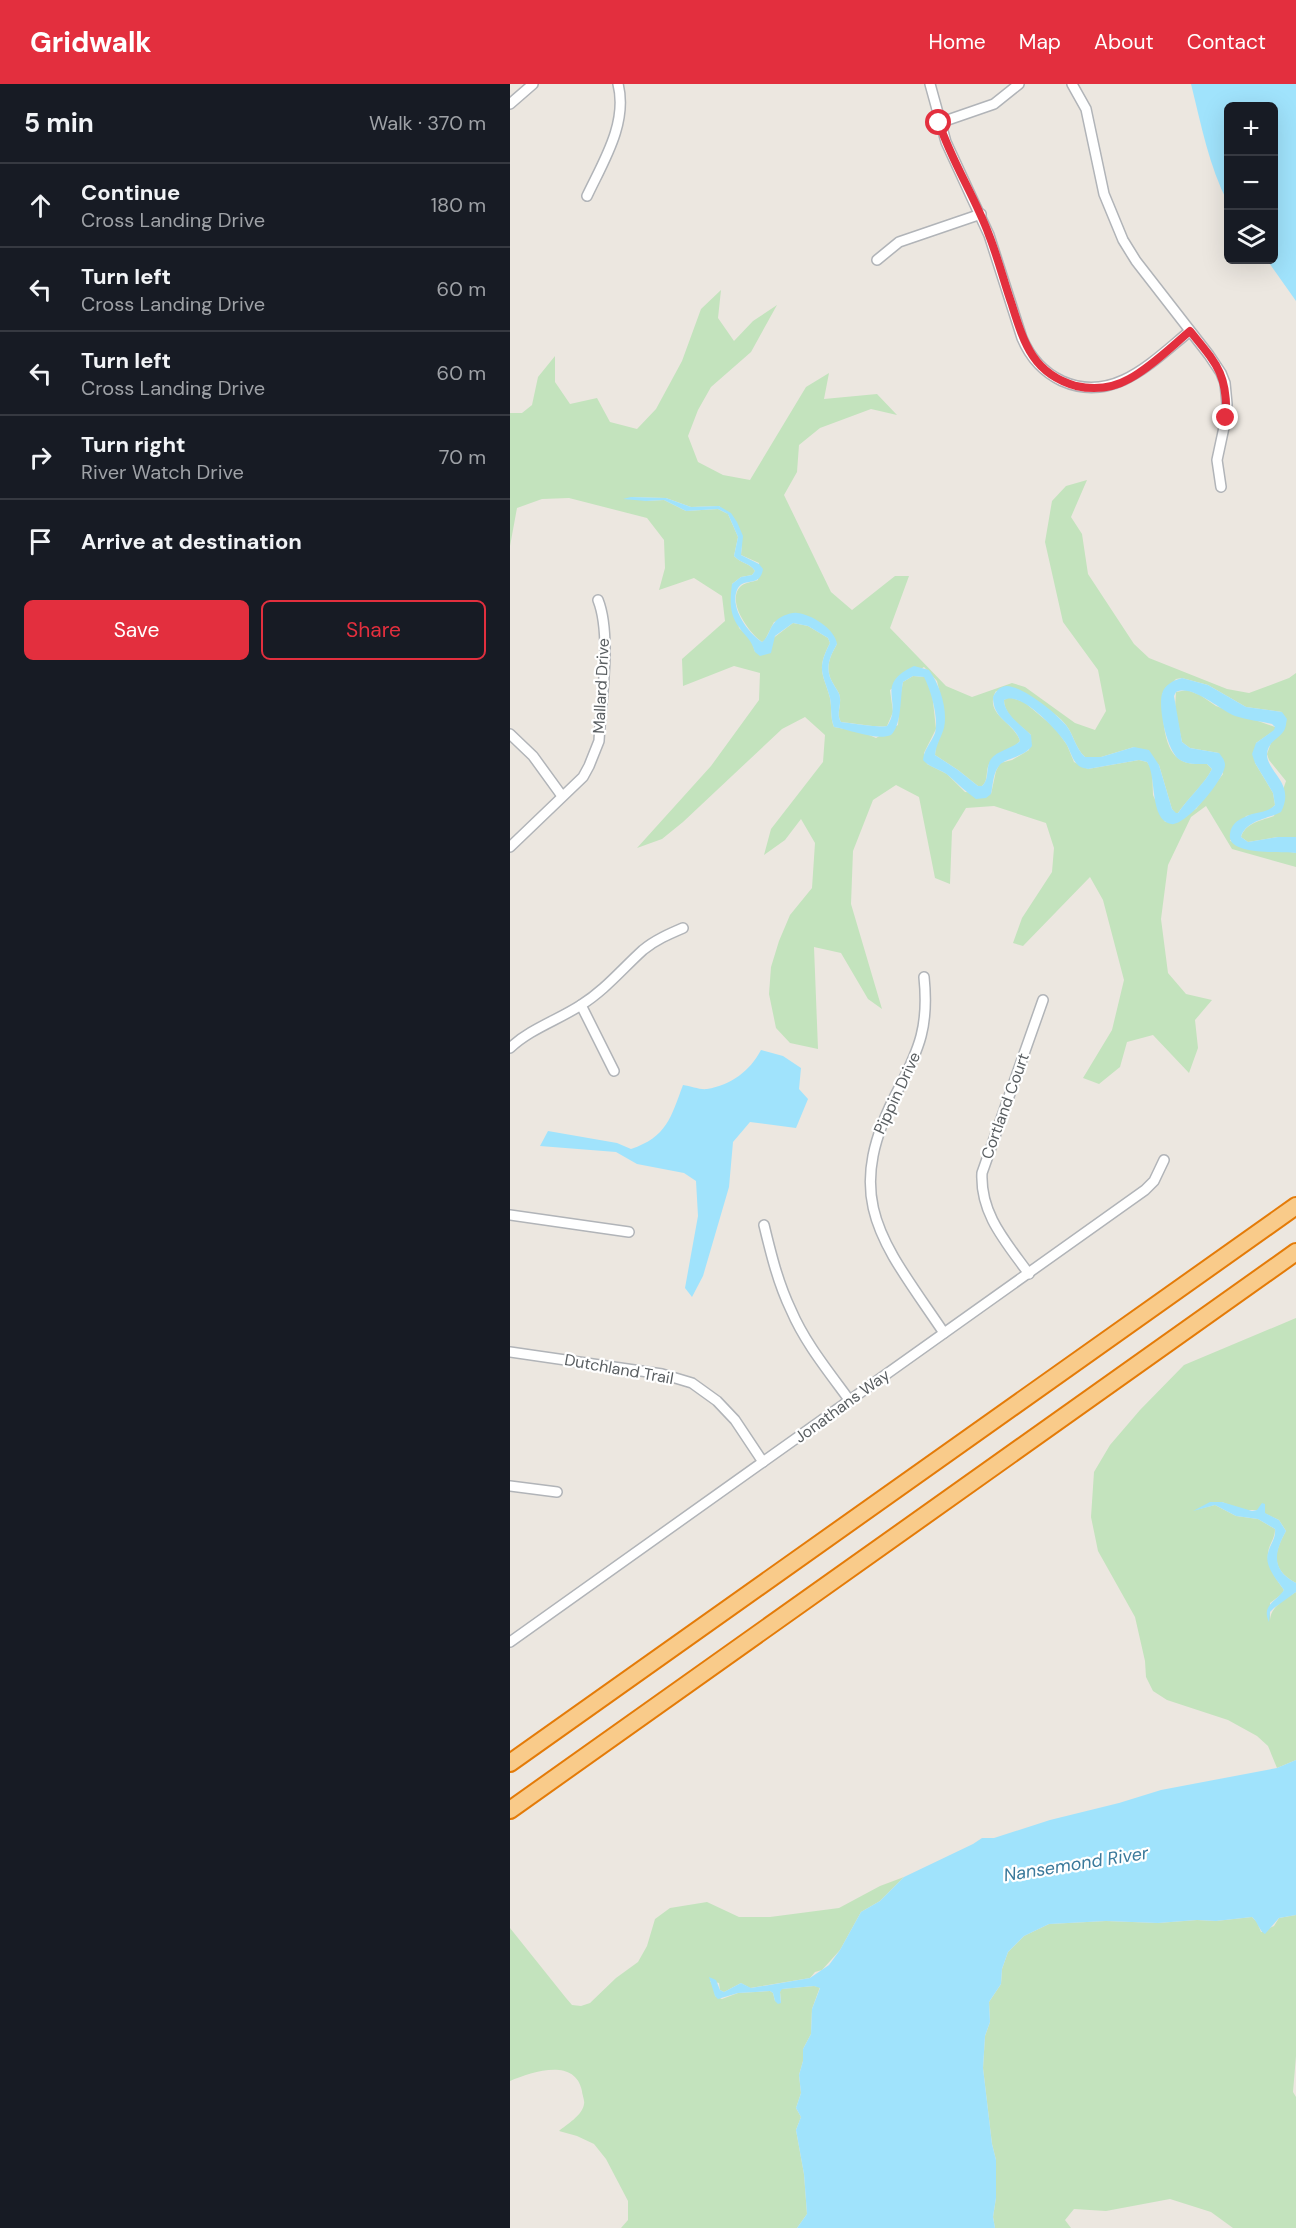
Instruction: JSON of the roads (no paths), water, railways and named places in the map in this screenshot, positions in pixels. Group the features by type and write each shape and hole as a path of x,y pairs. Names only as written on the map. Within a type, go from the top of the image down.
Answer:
{"highway":[{"path":"510,1763 1296,1206"},
{"path":"510,1810 1296,1252"}],"street":[{"path":"510,104 533,84"},
{"path":"587,196 615,136 621,108 618,84"},
{"path":"930,84 939,123 951,155 981,214 1026,348 1039,365 1057,378 1079,387 1092,388 1117,384 1139,373 1190,331"},
{"path":"939,123 994,104 1019,84"},
{"path":"1072,84 1082,99 1090,122 1104,194 1116,226 1136,261 1216,363 1225,383 1226,418 1217,459 1221,487"},
{"path":"877,260 899,242 981,214"},
{"name":"Mallard Drive","path":"510,847 583,777 599,741 604,635 603,616 598,600"},
{"path":"510,734 533,756 562,796"},
{"path":"510,1048 521,1038 581,1005 612,982 644,949 662,937 683,928"},
{"name":"Pippin Drive","path":"924,977 925,1013 921,1040 873,1146 869,1180 870,1197 880,1233 944,1333"},
{"name":"Cortland Court","path":"1029,1274 987,1211 982,1192 982,1173 1043,1000"},
{"path":"581,1005 614,1071"},
{"name":"Jonathans Way","path":"510,1642 1145,1190 1154,1181 1164,1161"},
{"path":"510,1215 629,1232"},
{"path":"764,1225 779,1279 791,1311 827,1370 850,1401"},
{"name":"Dutchland Trail","path":"510,1352 662,1374 692,1383 717,1401 735,1420 764,1462"},
{"path":"510,1486 557,1491"}],"water":[{"path":"1191,84 1296,84 1296,301 1270,264 1278,264 1278,102 1224,102 1224,195 1202,129"},
{"path":"631,497 666,498 691,507 719,506 731,513 743,536 741,555 759,564 763,569 759,578 744,583 738,588 736,603 741,618 762,642 777,620 792,613 809,616 822,623 832,633 837,644 828,669 840,696 841,722 887,726 893,709 892,687 895,680 914,666 929,670 940,690 945,713 944,728 935,755 978,786 982,786 986,780 991,759 1020,741 1013,729 996,711 994,705 994,695 998,689 1005,686 1022,691 1055,714 1066,725 1085,757 1101,757 1134,747 1149,750 1159,765 1172,809 1176,813 1212,769 1207,764 1183,762 1171,748 1161,709 1162,694 1167,686 1182,678 1208,685 1246,707 1282,712 1287,719 1285,729 1271,744 1267,754 1271,767 1283,786 1285,802 1281,812 1252,823 1241,837 1248,842 1278,837 1296,837 1296,853 1245,849 1231,841 1230,834 1237,821 1268,810 1275,805 1273,793 1252,754 1256,743 1275,727 1272,724 1235,716 1190,691 1182,690 1176,692 1174,696 1182,742 1190,748 1219,753 1225,765 1219,781 1203,801 1185,818 1171,824 1159,815 1147,762 1139,760 1088,769 1081,767 1074,761 1060,736 1037,712 1028,705 1011,698 1004,700 1007,710 1031,735 1032,746 1024,753 1001,763 994,776 991,794 986,798 976,799 946,774 923,760 936,727 934,705 924,677 913,676 903,682 899,718 891,735 871,736 834,727 830,698 822,671 823,659 830,643 828,638 808,626 793,623 775,636 771,653 760,656 755,652 733,617 732,584 741,577 752,575 755,571 734,556 738,537 728,514 718,509 686,511 664,500 623,499"},
{"path":"761,1050 783,1056 801,1068 799,1089 808,1099 796,1128 750,1122 733,1142 729,1187 703,1276 692,1297 685,1288 698,1216 696,1181 684,1173 637,1164 616,1152 540,1146 548,1131 617,1143 631,1149 643,1144 660,1132 666,1124 683,1085 704,1089 724,1084 745,1071"},
{"path":"1210,1502 1222,1502 1252,1511 1257,1510 1262,1503 1265,1504 1265,1513 1279,1520 1286,1531 1279,1547 1277,1560 1282,1572 1296,1583 1296,1592 1270,1612 1269,1622 1268,1608 1284,1590 1272,1573 1267,1558 1275,1536 1275,1529 1258,1519 1236,1516 1215,1505 1193,1511"},
{"name":"Nansemond River","path":"1296,1760 1296,1915 1279,1918 1265,1934 1252,1917 1158,1923 1106,1921 1049,1924 1024,1936 1008,1952 1002,1969 1001,1984 989,2002 990,2022 985,2036 983,2068 996,2160 996,2198 993,2217 995,2228 797,2228 807,2214 804,2174 796,2130 801,2117 796,2108 801,2093 799,2075 803,2061 803,2049 811,2034 812,2009 820,1988 814,1986 782,1989 781,2003 778,2004 770,1991 738,1993 718,1999 709,1977 716,1980 720,1990 724,1992 741,1983 751,1988 810,1978 829,1965 861,1912 880,1901 904,1877 982,1838 994,1838 1050,1820 1161,1790 1277,1768"}]}
